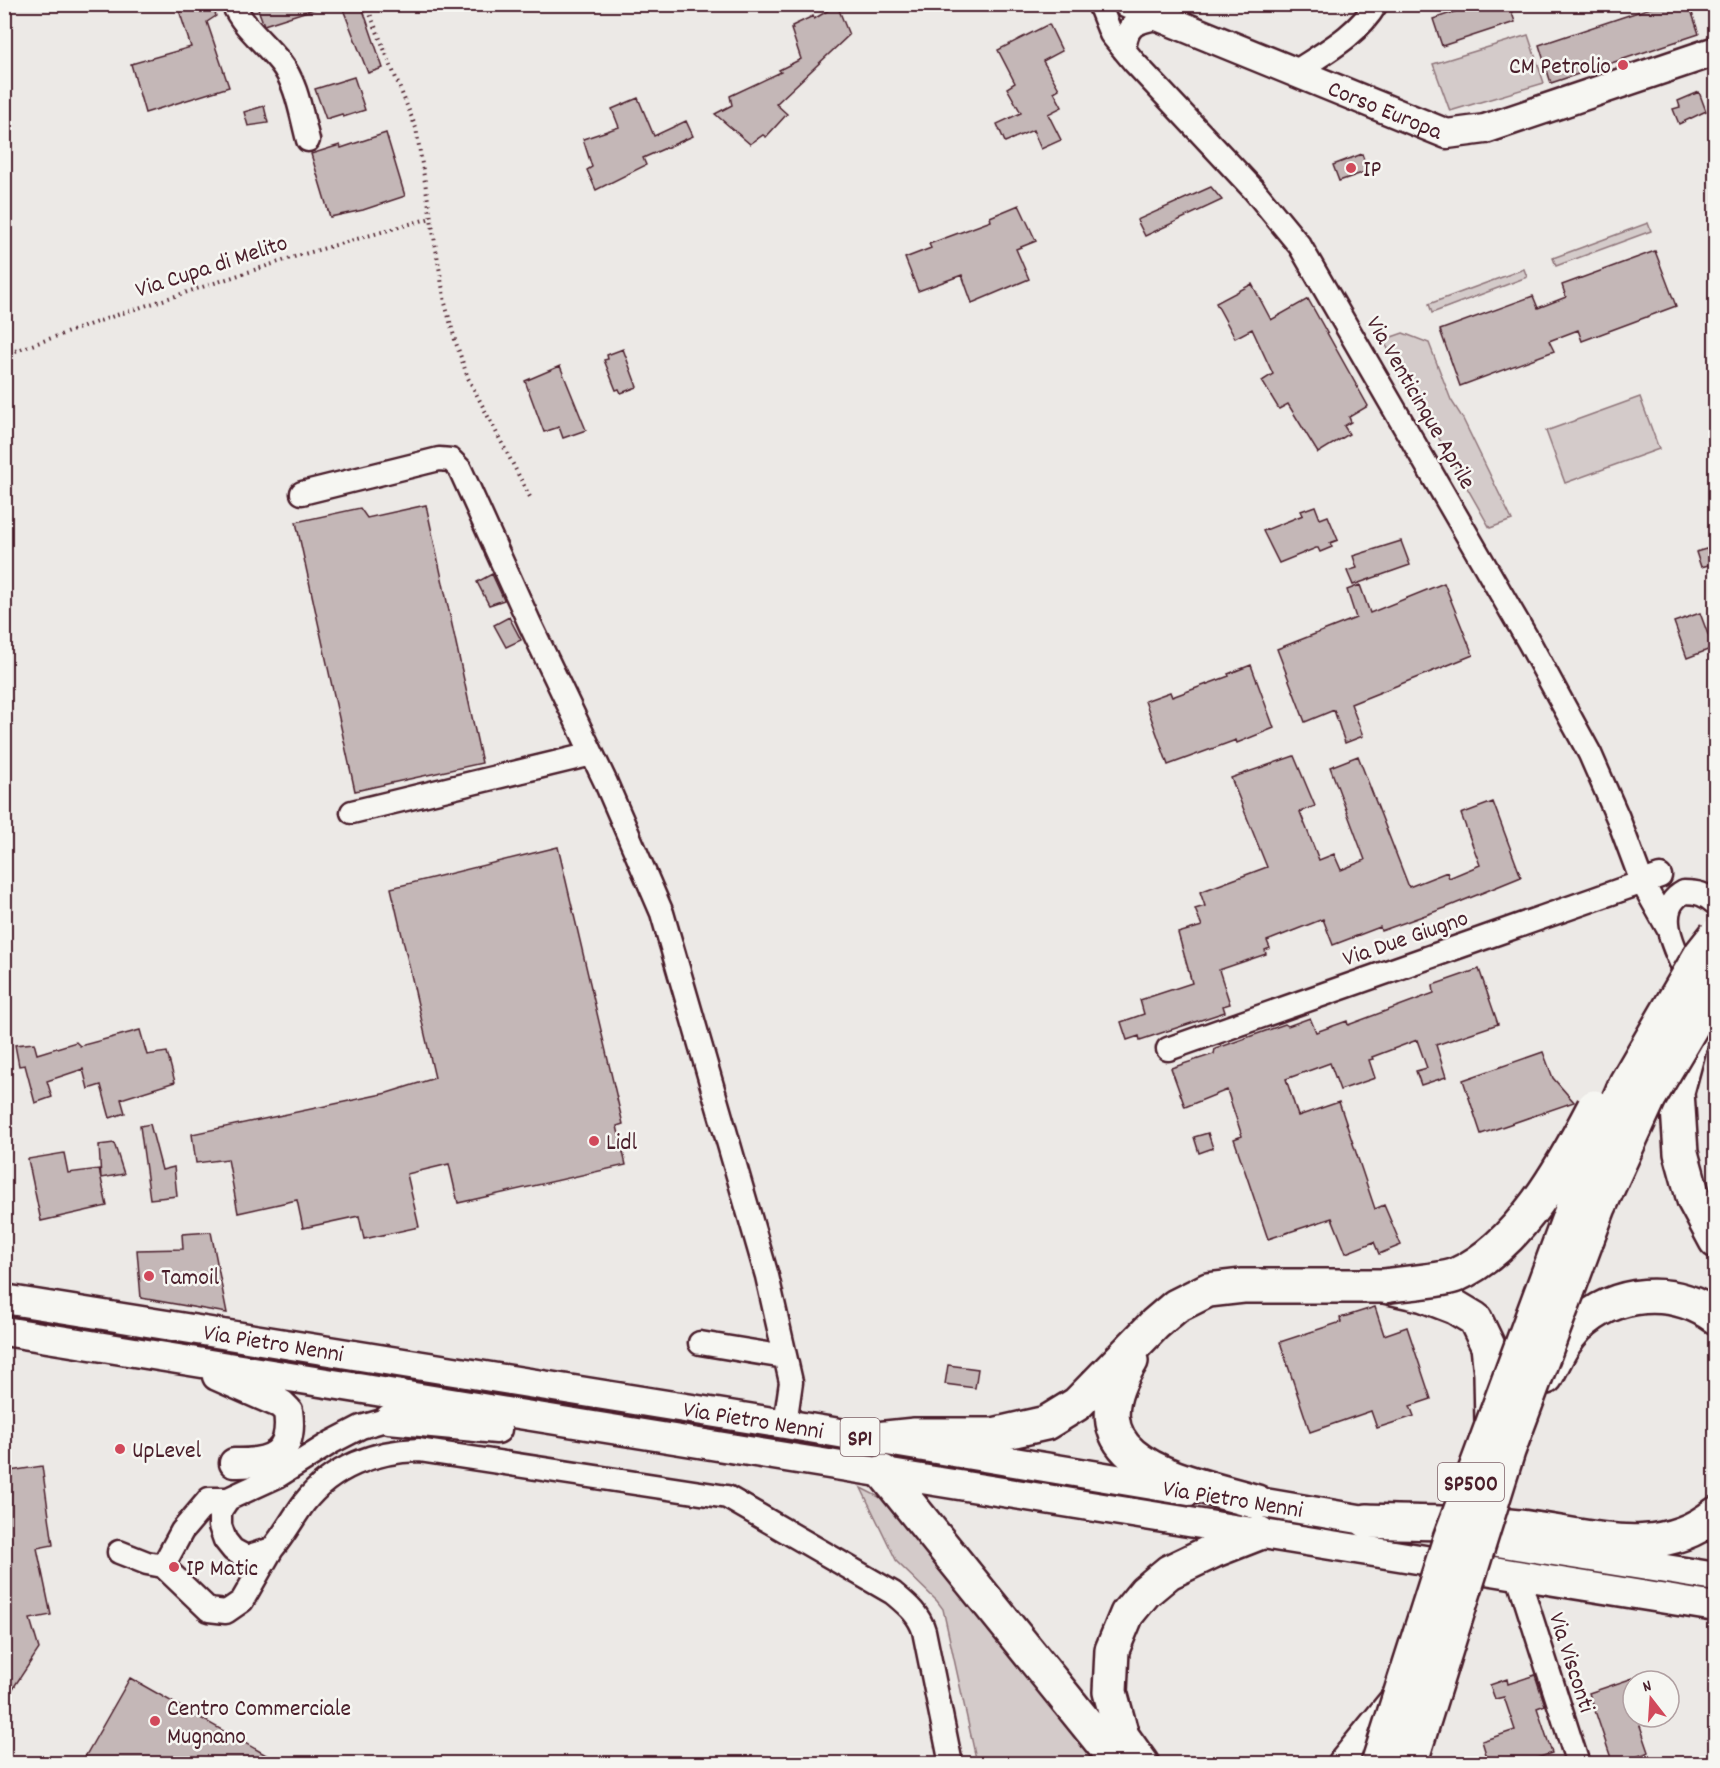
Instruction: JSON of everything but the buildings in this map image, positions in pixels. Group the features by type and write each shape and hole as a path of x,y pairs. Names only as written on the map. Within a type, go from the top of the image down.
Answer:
{"highway":[{"path":"876,1439 915,1435 993,1435 1046,1423 1077,1404 1155,1324 1176,1306 1208,1290 1243,1286 1384,1286 1455,1275 1511,1237 1543,1194 1575,1144 1623,1054 1652,1010 1708,944"},
{"name":"SP500","path":"1410,1764 1500,1438 1574,1204 1626,1083 1708,944"},
{"path":"1711,1006 1677,1092 1681,1153 1694,1200 1716,1241"},
{"name":"SP500","path":"1378,1764 1450,1539 1500,1438 1599,1207 1649,1098 1711,1006"},
{"path":"1384,1286 1424,1295 1455,1307 1475,1319 1488,1346 1500,1438"},
{"path":"1500,1438 1562,1346 1576,1328 1596,1311 1617,1300 1645,1295 1674,1297 1703,1308 1716,1317"},
{"path":"1142,1764 1122,1736 1110,1692 1113,1650 1128,1614 1145,1592 1169,1572 1214,1551 1258,1518 1137,1461 1118,1438 1112,1417 1115,1390 1155,1324"},
{"path":"883,1472 1119,1764"},
{"path":"1367,1521 1510,1526 1621,1543 1663,1540 1701,1526 1716,1514"},
{"path":"1346,1764 1398,1699"}],"main road":[{"name":"Corso Europa","path":"1128,4 1448,134 1485,129 1716,51"},
{"name":"Via Pietro Nenni","path":"4,1299 876,1439 1258,1518 1518,1576 1716,1607"},
{"name":"Via Pietro Nenni","path":"4,1331 883,1472 1258,1518 1367,1521 1716,1577"},
{"path":"192,1361 213,1375 281,1404 288,1411 287,1439 283,1448 275,1456 267,1461 230,1463"},
{"path":"389,1419 633,1444 698,1442"}],"street":[{"path":"233,4 240,18 289,76 308,140"},
{"path":"1295,72 1350,36 1367,19 1376,4"},
{"name":"Via Venticinque Aprile","path":"1108,9 1111,34 1260,197 1300,246 1529,642 1590,754 1618,818 1651,879 1694,991 1711,1006"},
{"path":"1124,50 1126,36 1132,26 1161,17"},
{"path":"302,493 439,459 451,460 456,464 592,754 662,913 767,1276 791,1382 785,1424"},
{"path":"352,812 592,754"},
{"path":"1651,879 1704,892"},
{"name":"Via Due Giugno","path":"1168,1049 1651,879"},
{"path":"1669,930 1667,919 1672,901 1704,892"},
{"path":"700,1343 785,1357"},
{"path":"163,1566 182,1531 209,1498 232,1496 278,1476 332,1442 361,1427 389,1419"},
{"path":"119,1552 147,1563 163,1566 208,1610 226,1612 242,1601 272,1550 319,1486 353,1463 392,1452 419,1450 727,1497 893,1593 914,1612 924,1631 951,1764"},
{"path":"230,1463 232,1496 220,1511 220,1526 225,1540 233,1550 246,1557 272,1550"},
{"name":"Via Visconti","path":"1518,1576 1578,1764"}],"path":[{"path":"366,4 416,128 445,303 468,378 530,497"},
{"name":"Via Cupa di Melito","path":"4,355 297,256 431,218"}],"shaded area":[{"path":"1528,35 1544,83 1450,111 1433,64"},
{"path":"1648,223 1651,231 1556,266 1553,258"},
{"path":"1524,269 1527,277 1432,313 1429,304"},
{"path":"1403,333 1429,343 1451,400 1462,417 1512,520 1490,528 1383,340"},
{"path":"1640,397 1659,449 1565,483 1546,431"},
{"path":"861,1488 889,1502 1106,1763 977,1763 943,1609 897,1562"}],"place":[{"name":"CM Petrolio","path":"1623,65"},
{"name":"IP","path":"1351,168"},
{"name":"Lidl","path":"594,1141"},
{"name":"Tamoil","path":"149,1276"},
{"name":"UpLevel","path":"120,1449"},
{"name":"IP Matic","path":"174,1567"},
{"name":"Centro Commerciale Mugnano","path":"155,1721"}]}
